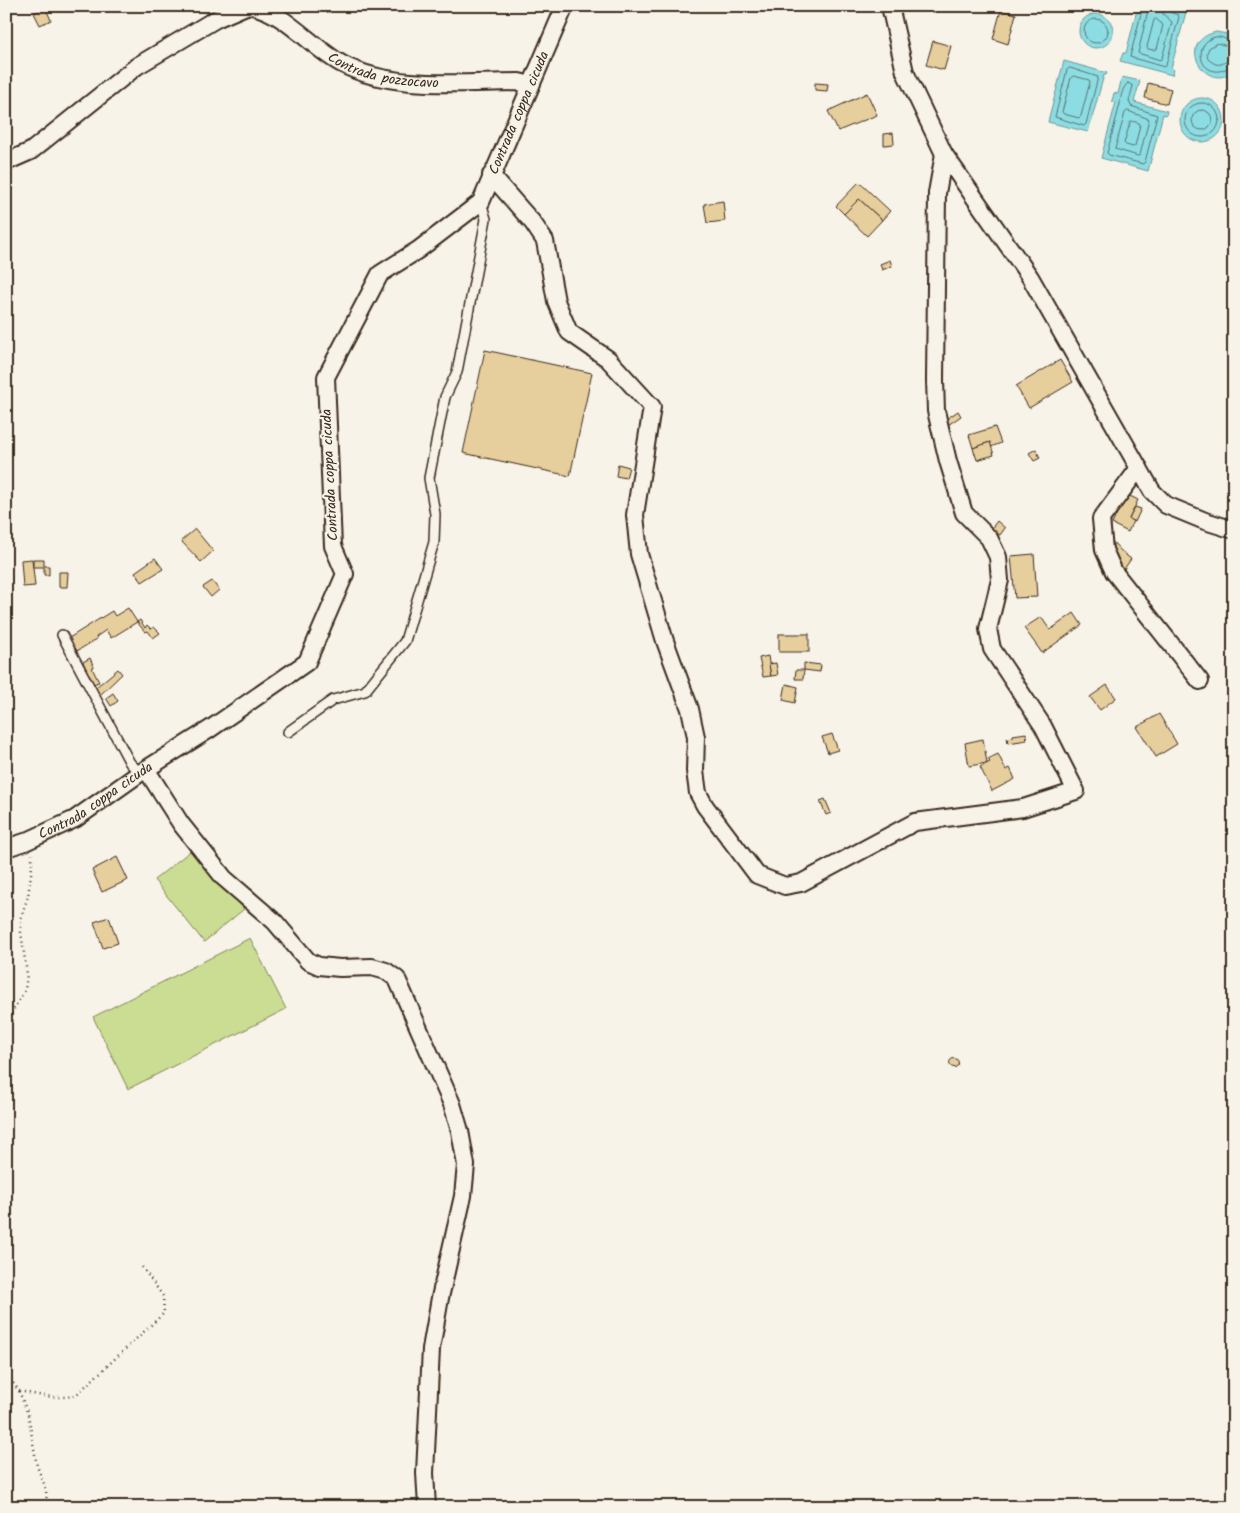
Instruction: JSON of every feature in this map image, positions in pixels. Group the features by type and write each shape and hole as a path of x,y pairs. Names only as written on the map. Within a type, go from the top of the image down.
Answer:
{"street":[{"path":"6,162 31,151 137,66 216,19 246,6"},
{"name":"Contrada pozzocavo","path":"252,6 276,16 339,62 356,71 393,80 425,83 519,82 531,84"},
{"name":"Contrada coppa cicuda","path":"6,848 25,842 75,819 143,771 210,729 307,662 344,574 333,546 326,377 380,274 418,250 481,202 565,6"},
{"path":"890,6 904,72 944,154 1030,277 1152,492 1166,504 1205,521 1234,530"},
{"path":"491,175 533,223 545,241 556,301 569,332 608,358 652,407 635,515 639,554 665,640 690,709 696,737 694,771 698,793 705,806 757,875 785,886 801,883 915,822 1023,808 1076,791 1043,726 992,649 988,629 1000,580 998,557 989,538 964,513 948,461 936,411 934,380 937,192 944,154"},
{"path":"1139,468 1101,519 1104,550 1114,572 1200,681"},
{"path":"143,771 181,824 224,878 275,922 308,961 319,966 340,968 372,967 386,971 396,979 452,1104 460,1132 466,1165 464,1196 440,1298 431,1349 425,1473 427,1507"}],"lane":[{"path":"288,732 333,700 366,691 406,641 434,542 435,514 429,478 445,397 457,372 486,219 481,202"},
{"path":"62,635 130,763 143,771"}],"path":[{"path":"6,1022 25,990 27,974 21,932 21,917 28,896 32,852 25,842"},
{"path":"19,1391 50,1398 76,1395 164,1313 163,1296 142,1267"},
{"path":"6,1370 19,1391 28,1414 37,1466 46,1489 47,1507"}],"green space":[{"path":"194,848 244,909 204,942 154,880"},
{"path":"250,938 286,1009 128,1089 93,1017"}],"water":[{"path":"1138,6 1165,6 1186,12 1171,68 1174,70 1172,75 1120,61 1123,53 1126,53"},
{"path":"1096,14 1103,15 1108,19 1112,24 1112,38 1108,43 1103,47 1096,48 1089,47 1084,43 1080,38 1079,31 1080,24 1084,19 1089,15"},
{"path":"1216,32 1227,34 1234,39 1234,69 1225,76 1215,77 1206,72 1196,56 1197,46 1203,38"},
{"path":"1064,61 1107,73 1104,75 1088,132 1048,122"},
{"path":"1122,77 1140,81 1134,102 1167,111 1166,115 1163,114 1148,171 1101,158 1116,102 1112,101 1114,93 1118,94"},
{"path":"1202,98 1214,102 1220,108 1224,120 1220,132 1214,138 1202,142 1190,138 1184,132 1180,120 1184,108 1190,102"}],"building":[{"path":"45,7 51,20 40,25 34,13"},
{"path":"1001,10 1016,14 1008,44 993,39"},
{"path":"933,41 951,46 944,70 926,65"},
{"path":"815,83 828,84 827,91 815,90"},
{"path":"1148,83 1171,89 1167,104 1145,98"},
{"path":"867,93 877,115 838,131 828,111"},
{"path":"893,133 894,144 884,145 884,134"},
{"path":"859,182 890,211 882,220 859,199 844,214 836,206"},
{"path":"859,199 882,220 867,236 844,214"},
{"path":"723,201 725,221 707,223 704,204"},
{"path":"890,260 892,266 882,270 880,264"},
{"path":"485,350 592,373 570,476 463,453"},
{"path":"1060,360 1073,382 1029,408 1016,386"},
{"path":"958,411 961,416 948,425 945,420"},
{"path":"995,427 1001,443 991,447 990,442 973,448 969,435"},
{"path":"990,442 994,455 977,460 973,448"},
{"path":"1036,449 1040,458 1034,461 1029,453"},
{"path":"618,464 629,467 626,478 616,476"},
{"path":"1126,494 1138,500 1129,519 1133,521 1128,532 1112,524"},
{"path":"1135,507 1141,509 1135,522 1129,519"},
{"path":"997,521 1005,528 1000,535 991,529"},
{"path":"195,529 213,551 201,562 181,541"},
{"path":"1107,541 1112,541 1131,559 1122,572"},
{"path":"1034,554 1037,597 1015,598 1011,556"},
{"path":"155,558 163,569 142,582 135,572"},
{"path":"32,559 35,586 23,587 21,560"},
{"path":"33,559 44,559 44,566 49,566 49,575 44,575 44,567 33,567"},
{"path":"59,572 68,572 67,587 59,587"},
{"path":"212,581 219,590 211,597 203,587"},
{"path":"128,608 137,622 111,638 106,630 96,637 97,639 77,651 69,638 112,611 115,616"},
{"path":"1074,613 1082,625 1042,653 1024,628 1041,617 1050,630"},
{"path":"140,620 145,628 147,625 151,629 154,627 160,633 153,638 137,622"},
{"path":"779,634 809,634 809,652 779,652"},
{"path":"768,656 771,676 763,677 759,658"},
{"path":"90,658 94,667 92,668 99,682 93,684 83,662"},
{"path":"776,663 778,675 771,676 769,664"},
{"path":"804,663 821,665 820,672 804,670"},
{"path":"118,669 122,674 99,696 95,688"},
{"path":"796,670 804,670 803,679 795,679"},
{"path":"786,684 798,687 795,703 783,700"},
{"path":"1107,685 1116,698 1100,710 1090,697"},
{"path":"113,693 118,701 111,706 106,698"},
{"path":"1159,714 1177,744 1156,757 1137,727"},
{"path":"1026,733 1027,740 1008,743 1007,738"},
{"path":"832,734 838,750 828,753 822,737"},
{"path":"983,739 987,763 969,766 965,743"},
{"path":"998,754 1006,770 1010,768 1015,779 992,791 980,767 990,762 988,759"},
{"path":"825,799 831,813 826,815 820,801"},
{"path":"117,857 128,880 102,892 92,870"},
{"path":"109,917 118,943 103,948 94,922"},
{"path":"954,1058 959,1063 954,1068 949,1063"}]}
